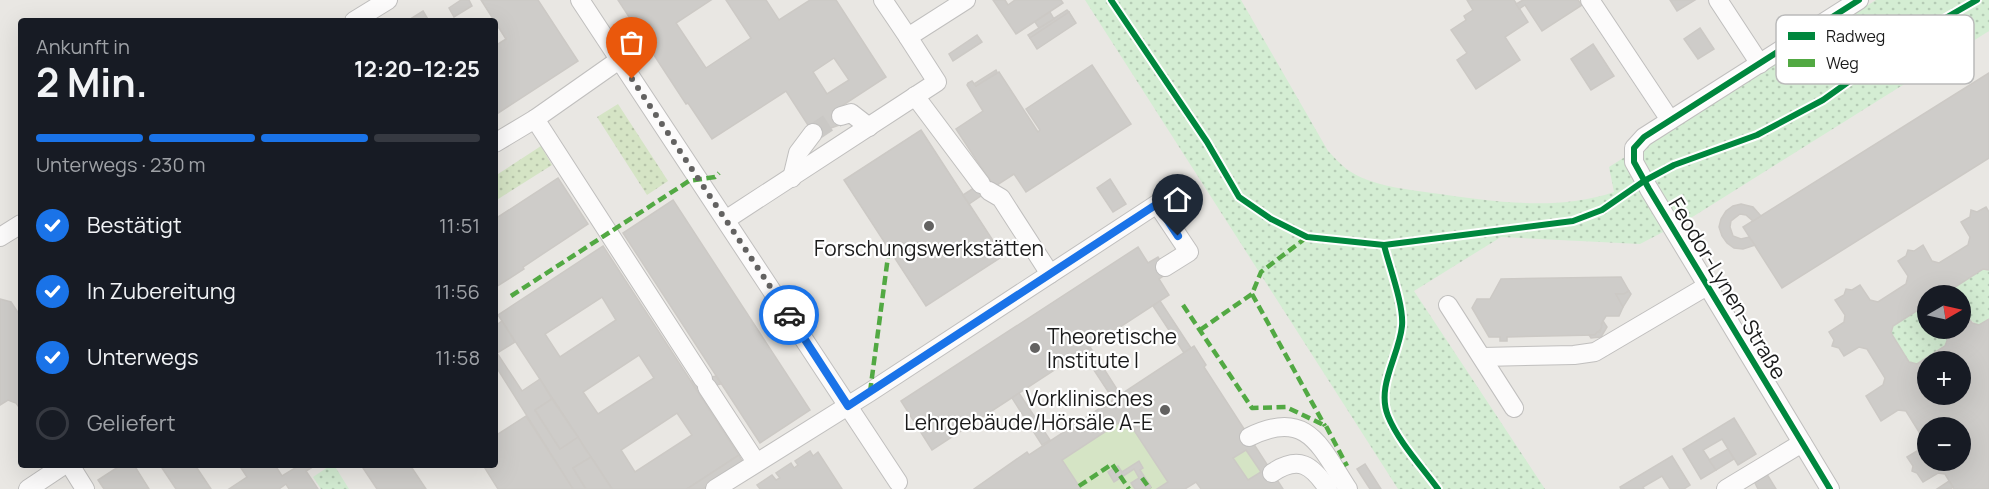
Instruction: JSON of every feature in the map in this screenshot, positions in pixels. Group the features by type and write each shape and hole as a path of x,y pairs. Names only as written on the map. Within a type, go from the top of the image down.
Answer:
{"street":[{"path":"359,18 388,0"},
{"path":"580,0 727,219 898,482"},
{"path":"727,219 937,82 883,0"},
{"path":"908,37 966,0"},
{"path":"1590,0 1670,120"},
{"path":"1718,0 1760,64"},
{"name":"Feodor-Lynen-Straße","path":"1836,15 1859,0"},
{"name":"Feodor-Lynen-Straße","path":"1776,54 1644,137 1634,148 1634,162 1830,489"},
{"path":"498,141 535,119 619,60"},
{"path":"915,96 985,187 1001,198 1050,274"},
{"path":"841,116 851,113 869,127"},
{"path":"535,119 756,462"},
{"path":"792,178 798,153 813,133"},
{"path":"715,489 848,406 1157,204 1189,252 1165,267"},
{"path":"0,237 18,226"},
{"path":"1482,357 1574,355 1595,352 1707,286"},
{"path":"1449,305 1514,408"},
{"path":"1249,437 1272,427 1298,428 1311,436 1323,449 1348,489"},
{"path":"1726,489 1802,443"},
{"path":"1272,473 1292,464 1301,464 1311,468 1328,489"},
{"path":"28,489 60,468"},
{"path":"72,468 85,489"}],"green space":[{"path":"1085,0 1241,0 1328,151 1348,170 1367,180 1400,188 1477,199 1523,203 1569,202 1614,192 1609,167 1776,63 1776,84 1904,84 1694,216 1640,244 1501,237 1414,291 1545,489 1398,489"},
{"path":"1876,0 1989,0 1989,31 1974,40 1974,15 1852,15"},
{"path":"618,104 668,181 647,195 597,117"},
{"path":"541,146 552,165 498,199 498,174"},
{"path":"1983,269 1989,270 1989,319 1979,325 1971,320 1971,285 1958,285"},
{"path":"1917,311 1917,339 1948,339 1945,346 1937,351 1917,351 1917,364 1909,362 1891,333 1893,326"},
{"path":"1126,418 1168,482 1157,489 1081,489 1062,460"},
{"path":"1246,450 1261,472 1248,480 1233,458"},
{"path":"326,468 336,468 349,489 321,489 313,477"}],"building":[{"path":"461,0 469,0 472,6 454,17 449,8"},
{"path":"481,0 538,0 578,61 498,113 498,44 506,39 498,27 498,18 493,18"},
{"path":"618,0 711,0 676,23 706,68 751,38 726,0 766,0 779,20 810,0 836,0 886,77 837,109 845,123 825,130 817,139 786,91 712,139 688,103 686,104","holes":["834,58 849,80 827,94 813,72"]},
{"path":"993,0 1005,0 1008,5 1015,0 1061,0 1063,3 1016,34"},
{"path":"1467,0 1514,0 1528,22 1505,37 1520,60 1476,89 1457,60 1467,53 1451,30 1466,20 1464,16 1473,10"},
{"path":"1523,0 1578,0 1582,5 1542,31 1525,5 1519,9 1516,4"},
{"path":"1670,0 1695,0 1677,11"},
{"path":"1067,10 1069,12 1030,38 1028,35"},
{"path":"423,11 427,18 412,18"},
{"path":"1050,12 1054,19 1039,28 1035,22"},
{"path":"1069,12 1076,23 1037,49 1030,38"},
{"path":"1700,28 1714,49 1698,59 1684,39"},
{"path":"977,35 982,42 953,61 949,54"},
{"path":"1593,44 1614,76 1591,90 1571,59"},
{"path":"1092,65 1131,124 1026,192 1014,174 994,187 956,129 983,111 967,85 968,83 972,81 976,86 999,72 1038,132 1040,130 1026,109"},
{"path":"996,70 997,72 976,86 974,84"},
{"path":"1989,73 1989,158 1782,288 1743,227"},
{"name":"Forschungswerkstätten","path":"921,130 1003,256 926,306 844,180"},
{"path":"558,178 588,224 498,286 498,217"},
{"path":"989,178 994,187 969,204 963,195"},
{"path":"1110,179 1126,204 1113,212 1097,188"},
{"path":"673,200 810,410 760,443 623,233"},
{"path":"1741,204 1753,207 1761,216 1753,221 1746,215 1740,214 1731,221 1733,236 1741,239 1749,237 1755,245 1743,249 1734,248 1727,243 1719,227 1726,211"},
{"path":"1986,207 1989,212 1989,270 1983,269 1958,285 1917,285 1917,311 1893,326 1891,333 1909,362 1917,364 1917,405 1971,405 1971,351 1937,351 1945,346 1948,339 1971,339 1971,322 1979,325 1989,319 1989,489 1954,489 1945,474 1938,473 1923,482 1917,473 1912,471 1913,466 1907,457 1917,451 1917,471 1971,471 1971,417 1917,417 1917,429 1906,411 1898,410 1881,421 1866,396 1883,385 1885,378 1867,349 1859,347 1844,356 1839,348 1832,346 1834,340 1829,332 1844,322 1845,315 1835,300 1844,295 1846,289 1852,290 1860,285 1870,300 1878,302 1906,284 1908,276 1898,261 1906,256 1908,250 1914,251 1923,245 1932,261 1939,263 1968,245 1970,237 1961,222 1970,217 1971,210 1977,212"},
{"path":"603,246 739,455 687,489 612,489 498,315","holes":["602,297 616,320 560,357 545,334","639,355 654,378 598,414 583,392","677,413 692,435 635,472 621,450"]},
{"name":"Theoretische Institute I","path":"1138,247 1148,263 1158,257 1168,273 1159,279 1169,295 932,450 901,401"},
{"path":"1621,277 1629,291 1616,294 1623,307 1619,316 1606,316 1601,324 1603,327 1595,335 1507,337 1507,341 1500,341 1500,337 1489,337 1472,308 1477,299 1490,299 1501,279"},
{"path":"1629,291 1631,294 1623,307 1616,294"},
{"path":"0,299 11,302 18,312 18,406 8,400 0,405"},
{"path":"1160,301 1191,348 1184,353 1153,306"},
{"path":"502,321 515,342 498,352 498,324"},
{"path":"1603,321 1607,327 1601,337 1591,338 1589,335 1600,332"},
{"name":"Vorklinisches Lehrgebäude/Hörsäle A-E","path":"1194,346 1206,365 1204,367 1283,489 1201,489 1196,482 1185,489 1157,489 1168,482 1126,418 1062,460 1081,489 974,489 1027,452 1029,455","holes":["1246,450 1261,472 1248,480 1233,458"]},
{"path":"1090,347 1120,394 1113,399 1082,352"},
{"path":"498,355 522,391 540,379 552,399 535,410 560,449 578,437 591,457 573,468 586,489 573,489 498,370"},
{"path":"716,376 721,384 696,389 691,381"},
{"path":"1019,393 1050,440 1042,445 1012,398"},
{"path":"552,399 578,437 560,449 535,410"},
{"path":"526,416 573,489 498,489 485,468 498,468 498,434"},
{"path":"1734,418 1756,454 1738,465 1722,439 1703,450 1716,470 1701,479 1683,449"},
{"path":"1728,449 1734,459 1716,470 1709,460"},
{"path":"810,451 813,456 818,452 842,489 760,489 757,485 772,475 776,480 780,478 776,473 791,463 794,468 798,465 795,461"},
{"path":"739,455 743,463 703,489 687,489"},
{"path":"1672,456 1690,485 1684,489 1670,489 1662,476 1643,487 1644,489 1621,489 1620,487"},
{"path":"591,457 612,489 586,489 573,468"},
{"path":"1139,461 1143,468 1140,470 1151,487 1148,489 1135,489 1131,483 1139,478 1134,469 1114,482 1108,472 1118,466 1122,472"},
{"path":"1365,464 1381,489 1370,489 1357,469"},
{"path":"116,468 136,468 149,489 104,489 98,480"},
{"path":"162,468 197,468 211,489 176,489"},
{"path":"241,468 277,468 282,476 295,468 311,468 306,471 318,489 289,489 286,484 279,489 229,489 247,477"},
{"path":"363,468 412,468 426,489 377,489"},
{"path":"1765,471 1776,489 1758,489 1753,479"},
{"path":"1949,481 1953,487 1951,489 1937,489"}],"tunnel":[{"path":"813,133 841,116"}],"marked path":[{"path":"511,296 689,181 715,177 719,173"},
{"path":"1200,330 1252,294 1261,272 1307,237"},
{"path":"870,392 889,249"},
{"path":"1252,294 1325,426"},
{"path":"1183,305 1252,408 1286,407 1326,426 1347,466"},
{"path":"1079,486 1112,464 1129,489"},
{"path":"1142,478 1150,489"}],"cycle path":[{"path":"1111,0 1207,142 1239,197 1271,219 1307,237 1384,245 1573,221 1602,210 1644,181 1674,165 1757,135 1823,100 1845,84"},
{"path":"1835,15 1859,0"},
{"path":"1951,15 1977,0"},
{"path":"1776,53 1644,137 1634,148 1634,162 1830,489"},
{"path":"1384,245 1399,297 1402,317 1400,337 1386,382 1385,405 1398,435 1438,489"}],"way so far":[{"path":"632,79 789,315"}],"place":[{"name":"Forschungswerkstätten","path":"929,226"},
{"name":"Theoretische Institute I","path":"1035,348"},
{"name":"Vorklinisches Lehrgebäude/Hörsäle A-E","path":"1165,410"}],"route":[{"path":"789,315 848,406 1157,204 1178,236"}]}
